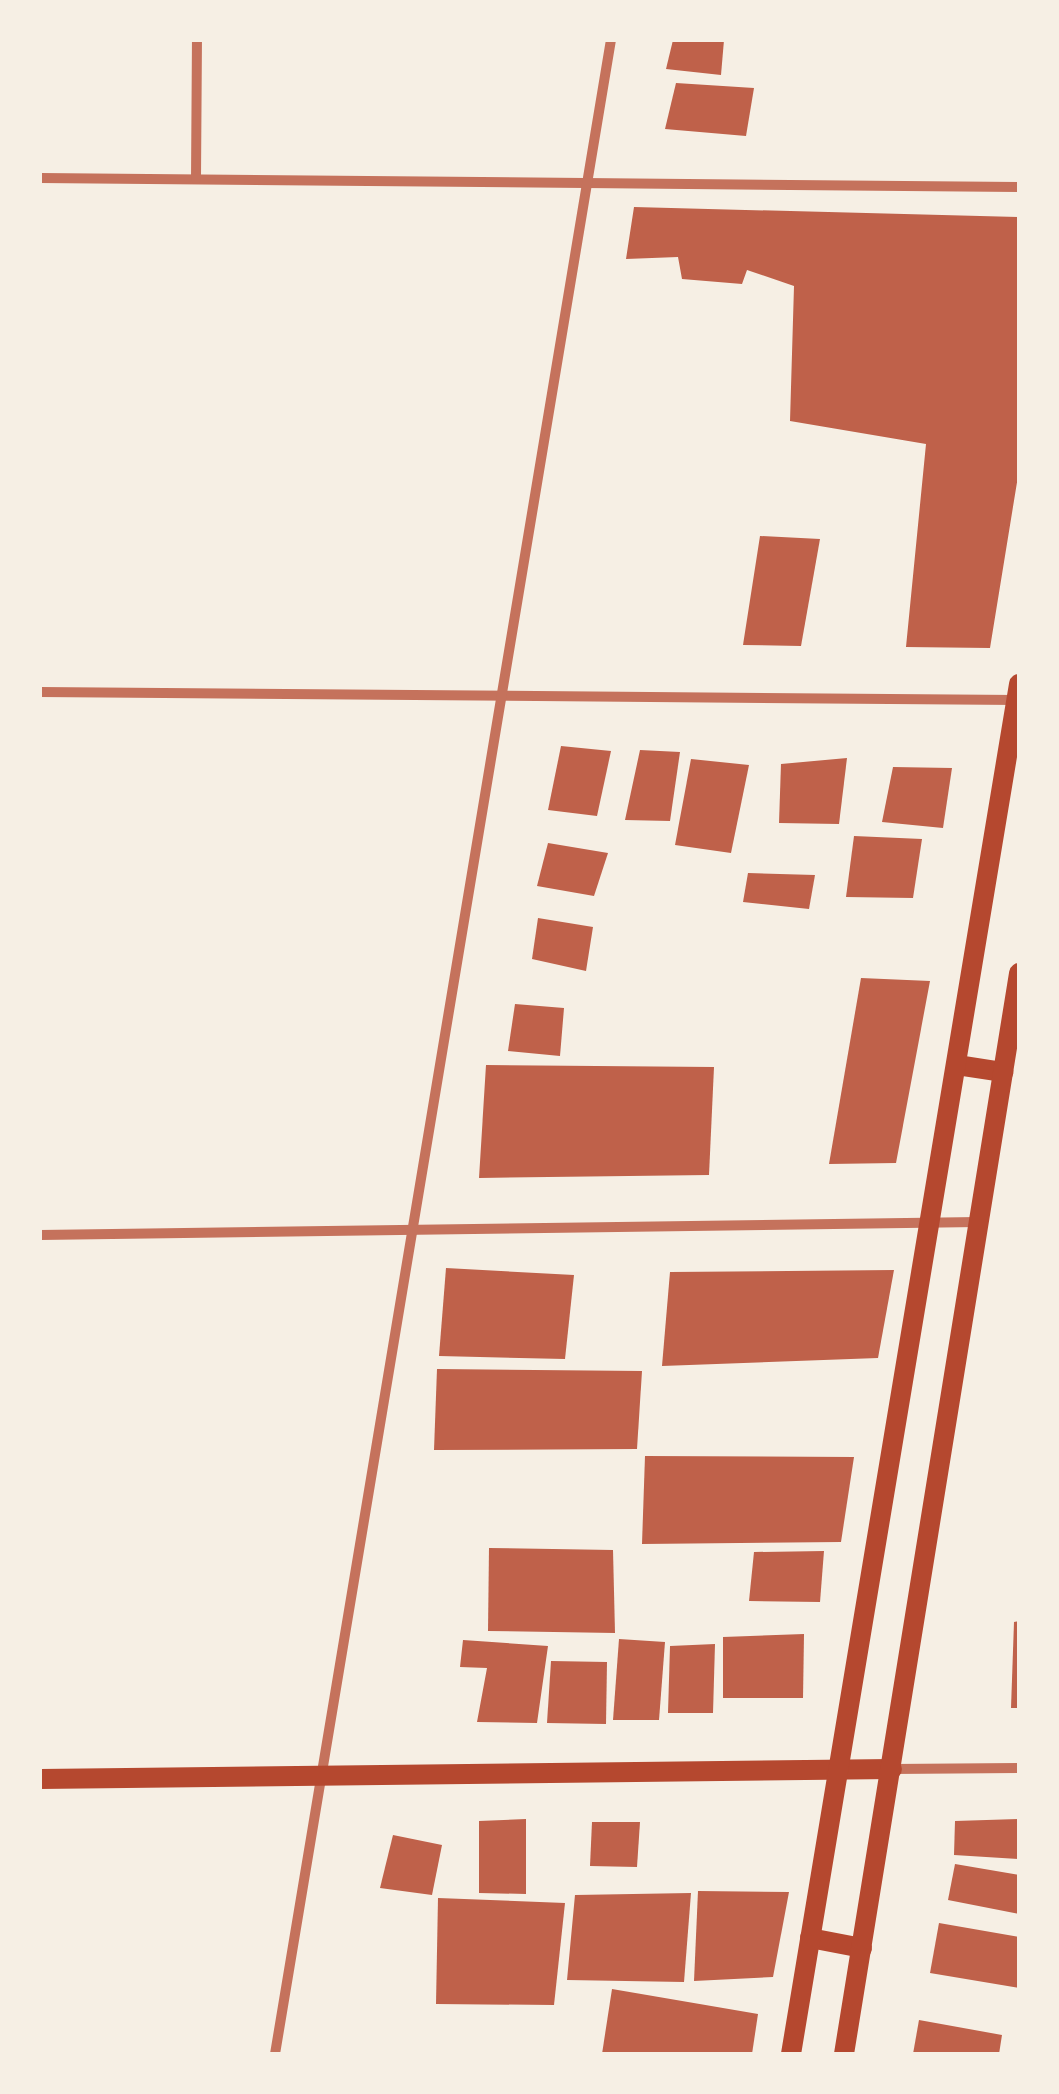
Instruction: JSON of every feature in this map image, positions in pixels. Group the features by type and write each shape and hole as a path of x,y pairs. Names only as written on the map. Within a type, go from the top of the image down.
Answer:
{"main road":[{"path":"791,2054 1018,694"},
{"path":"844,2054 1019,972"},
{"path":"957,1065 1003,1072"},
{"path":"40,1779 892,1770"},
{"path":"810,1938 862,1948"}],"street":[{"path":"196,179 197,40"},
{"path":"274,2054 611,40"},
{"path":"40,178 1019,187"},
{"path":"40,692 503,696 1018,694"},
{"path":"40,1236 978,1222"},
{"path":"892,1770 1019,1768"}],"building":[{"path":"673,40 724,40 721,75 666,69"},
{"path":"676,83 754,88 746,136 665,129"},
{"path":"634,207 1019,217 1019,470 990,648 906,647 926,444 790,421 794,286 747,270 742,284 682,279 678,257 626,259"},
{"path":"760,536 820,539 801,646 743,645"},
{"path":"561,746 611,751 597,816 548,810"},
{"path":"640,750 680,752 670,821 625,820"},
{"path":"847,758 839,824 779,823 781,764"},
{"path":"691,759 749,765 731,853 675,845"},
{"path":"893,767 952,768 943,828 882,822"},
{"path":"854,836 922,839 913,898 846,897"},
{"path":"548,843 608,853 594,896 537,886"},
{"path":"748,873 815,875 809,909 743,902"},
{"path":"538,918 593,927 586,971 532,959"},
{"path":"861,978 930,981 896,1163 829,1164"},
{"path":"515,1004 564,1008 560,1056 508,1051"},
{"path":"486,1065 714,1067 709,1175 479,1178"},
{"path":"446,1268 574,1275 565,1359 439,1356"},
{"path":"894,1270 878,1358 662,1366 670,1272"},
{"path":"437,1369 642,1371 637,1449 434,1450"},
{"path":"645,1456 854,1457 841,1542 642,1544"},
{"path":"489,1548 613,1550 615,1633 488,1631"},
{"path":"824,1551 820,1602 749,1601 754,1552"},
{"path":"1019,1621 1019,1708 1011,1708 1014,1622"},
{"path":"804,1634 803,1698 723,1698 723,1637"},
{"path":"619,1639 665,1642 659,1720 613,1720"},
{"path":"463,1640 548,1646 537,1723 477,1722 487,1668 460,1667"},
{"path":"715,1644 713,1713 668,1713 670,1646"},
{"path":"551,1661 607,1662 606,1724 547,1723"},
{"path":"526,1819 526,1894 479,1893 479,1821"},
{"path":"1019,1819 1019,1859 954,1855 955,1821"},
{"path":"592,1822 640,1822 637,1867 590,1866"},
{"path":"393,1835 442,1845 432,1895 380,1888"},
{"path":"955,1864 1019,1875 1019,1914 948,1900"},
{"path":"698,1891 789,1892 773,1977 694,1981"},
{"path":"691,1893 684,1982 567,1980 575,1895"},
{"path":"438,1898 565,1903 554,2005 436,2004"},
{"path":"939,1923 1019,1937 1019,1988 930,1973"},
{"path":"612,1989 758,2014 752,2054 602,2054"},
{"path":"919,2020 1002,2035 999,2054 913,2054"}]}
